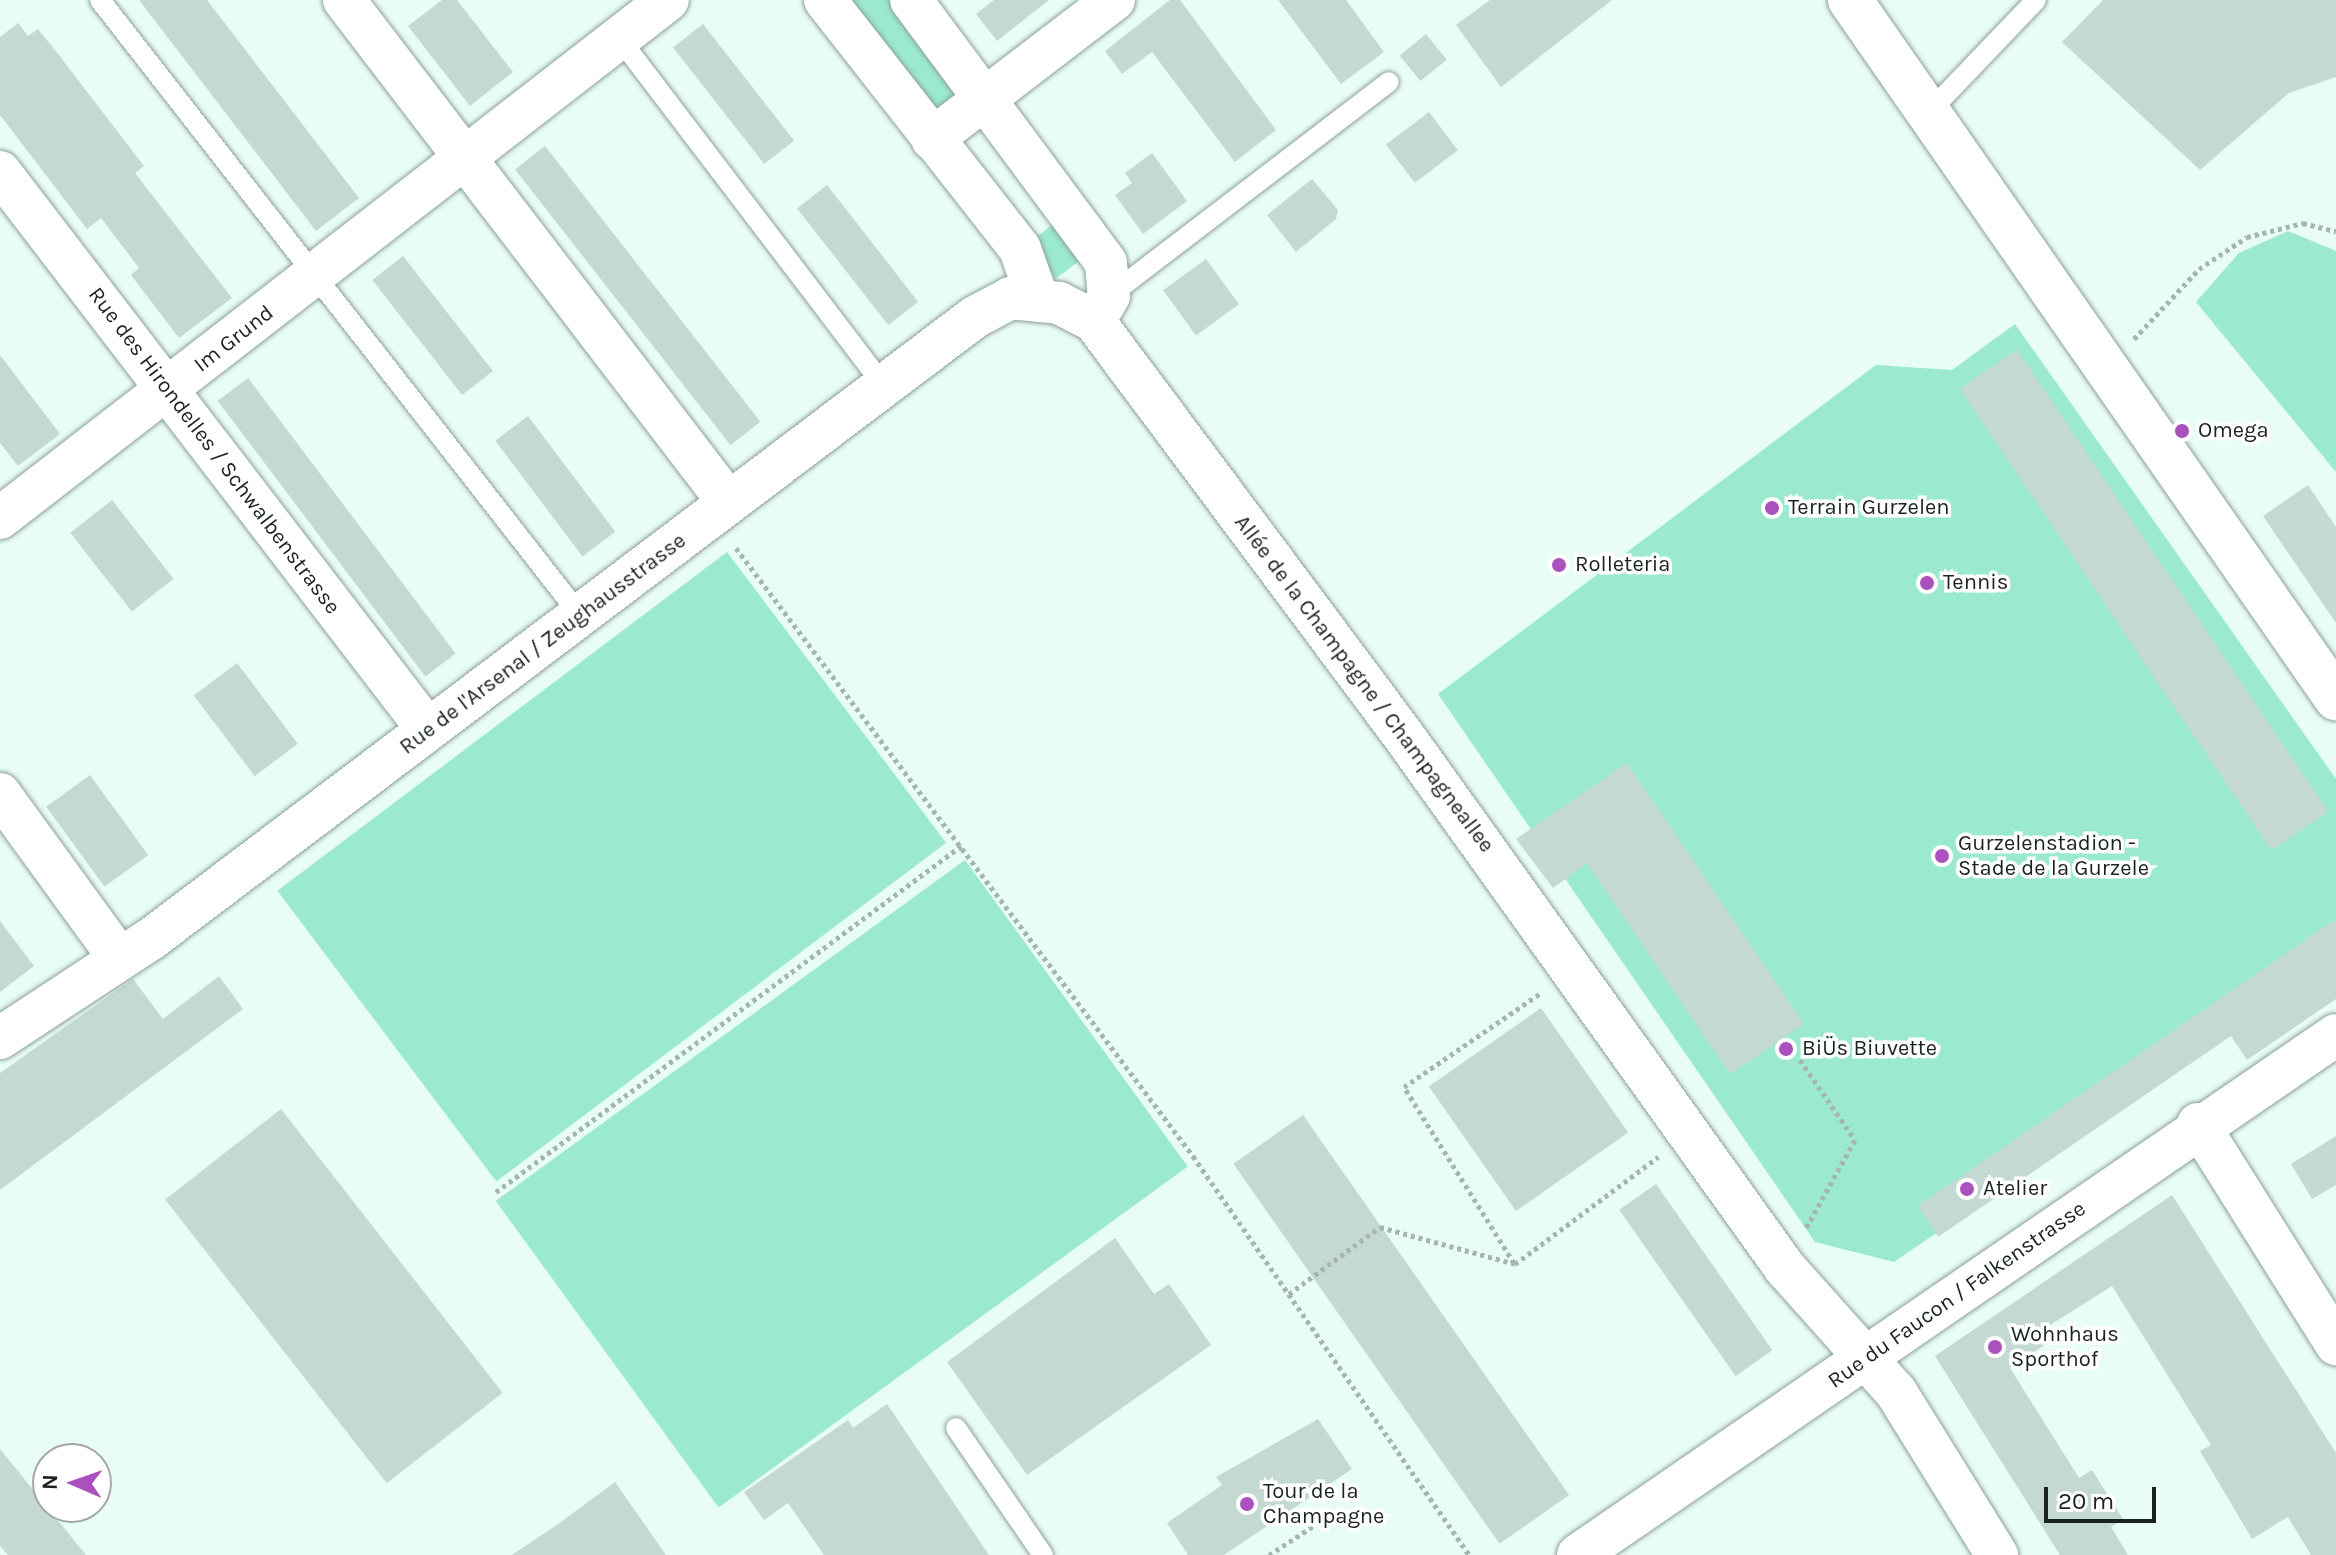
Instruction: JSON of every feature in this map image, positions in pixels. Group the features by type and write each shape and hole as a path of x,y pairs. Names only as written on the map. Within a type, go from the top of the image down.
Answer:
{"street":[{"path":"344,0 466,158 727,518"},
{"name":"Im Grund","path":"0,518 668,0"},
{"path":"825,0 1020,249 1037,297 1101,308"},
{"name":"Allée de la Champagne / Champagneallee","path":"911,0 987,96 1106,263 1101,308 1785,1268 1896,1392 1997,1555"},
{"path":"932,139 1114,0"},
{"path":"1850,0 2336,698"},
{"name":"Rue des Hirondelles / Schwalbenstrasse","path":"0,172 428,730"},
{"name":"Rue de l'Arsenal / Zeughausstrasse","path":"0,1038 119,958 580,615 727,518 884,386 1001,301 1037,297"},
{"path":"0,794 119,958"},
{"name":"Rue du Faucon / Falkenstrasse","path":"1578,1555 1866,1360 2198,1124 2336,1035"},
{"path":"2198,1124 2336,1344"}],"lane":[{"path":"100,0 580,615"},
{"path":"1930,111 2036,0"},
{"path":"619,38 884,386"},
{"path":"1101,308 1389,82"},
{"path":"956,1428 1043,1555"}],"path":[{"path":"2134,339 2199,269 2247,237 2303,223 2336,231"},
{"path":"727,518 961,846 1289,1294 1469,1555"},
{"path":"496,1192 961,846"},
{"path":"1515,1264 1404,1087 1555,983"},
{"path":"1785,1268 1855,1140 1800,1060"},
{"path":"1515,1264 1669,1149"},
{"path":"1289,1294 1380,1227 1515,1264"},
{"path":"1269,1555 1315,1525"}],"green space":[{"path":"845,0 898,0 962,89 933,110"},
{"path":"1064,216 1091,252 1056,278 1029,242"},
{"path":"2288,231 2336,251 2336,472 2196,302 2239,253"},
{"name":"Gurzelenstadion - Stade de la Gurzele","path":"2015,324 2336,779 2336,960 1894,1262 1815,1242 1438,694 1876,365 1952,370"},
{"path":"727,552 946,843 496,1182 277,891"},
{"path":"965,860 1188,1167 719,1508 496,1201"}],"building":[{"path":"139,0 207,0 359,198 316,231"},
{"path":"442,0 457,0 513,72 470,106 408,26"},
{"path":"994,0 1049,0 997,41 976,14"},
{"path":"1170,0 1180,0 1276,130 1235,162 1152,52 1122,74 1105,51"},
{"path":"1278,0 1346,0 1384,52 1341,84"},
{"path":"1490,0 1612,0 1501,87 1456,25"},
{"path":"2103,0 2336,0 2336,77 2289,93 2200,170 2062,42"},
{"path":"18,23 28,36 38,29 55,50 144,166 135,173 232,298 179,338 131,275 139,268 101,218 87,229 0,115 0,37"},
{"path":"703,24 794,141 764,164 673,47"},
{"path":"1426,34 1447,60 1420,81 1400,55"},
{"path":"1429,112 1458,150 1415,183 1386,144"},
{"path":"545,146 760,422 731,445 515,169"},
{"path":"1152,153 1187,201 1143,234 1115,195 1132,183 1125,173"},
{"path":"1312,179 1338,210 1336,219 1296,252 1267,215"},
{"path":"827,185 918,302 888,325 797,208"},
{"path":"403,256 493,371 462,395 372,280"},
{"path":"1206,259 1239,304 1196,335 1163,290"},
{"path":"2017,350 2328,812 2271,850 1960,389"},
{"path":"0,355 60,434 18,466 0,443"},
{"path":"248,378 456,654 425,676 218,401"},
{"path":"528,416 615,532 583,556 495,441"},
{"path":"2308,485 2336,527 2336,623 2263,516"},
{"path":"112,500 174,579 132,611 70,533"},
{"path":"237,663 298,744 255,776 194,695"},
{"path":"1627,763 1804,1024 1730,1074 1587,863 1553,888 1516,839"},
{"path":"90,775 148,855 105,887 46,807"},
{"path":"2336,919 2336,999 2247,1060 2231,1036 1938,1237 1918,1206"},
{"path":"0,921 34,966 0,992"},
{"path":"219,976 243,1009 0,1190 0,1073 133,979 163,1019"},
{"path":"1541,1008 1628,1133 1516,1211 1429,1087"},
{"path":"281,1109 503,1393 387,1483 165,1200"},
{"path":"1303,1115 1569,1495 1500,1544 1233,1164"},
{"path":"2336,1136 2336,1185 2312,1199 2291,1164"},
{"path":"1656,1184 1772,1350 1736,1376 1619,1210"},
{"path":"2172,1195 2336,1453 2336,1555 2311,1555 2288,1517 2252,1539 2200,1451 2211,1445 2112,1286 2047,1327 2055,1338 2010,1368 2079,1478 2092,1470 2123,1519 2111,1527 2128,1555 2060,1555 1935,1356"},
{"path":"1115,1238 1154,1294 1169,1284 1211,1345 1027,1475 947,1362"},
{"path":"887,1404 989,1555 824,1555 788,1503 764,1520 744,1492 848,1420 853,1428"},
{"name":"Tour de la Champagne","path":"1318,1419 1352,1469 1224,1555 1188,1555 1167,1523 1222,1485 1216,1477"},
{"path":"0,1449 32,1488 32,1523 60,1523 86,1555 8,1555 0,1546"},
{"path":"615,1482 666,1555 512,1555 561,1522"}],"place":[{"name":"Omega","path":"2182,431"},
{"name":"Terrain Gurzelen","path":"1772,508"},
{"name":"Rolleteria","path":"1559,565"},
{"name":"Tennis","path":"1927,583"},
{"name":"Gurzelenstadion - Stade de la Gurzele","path":"1942,856"},
{"name":"BiÜs Biuvette","path":"1786,1049"},
{"name":"Atelier","path":"1967,1189"},
{"name":"Wohnhaus Sporthof","path":"1995,1347"},
{"name":"Tour de la Champagne","path":"1247,1504"}]}
